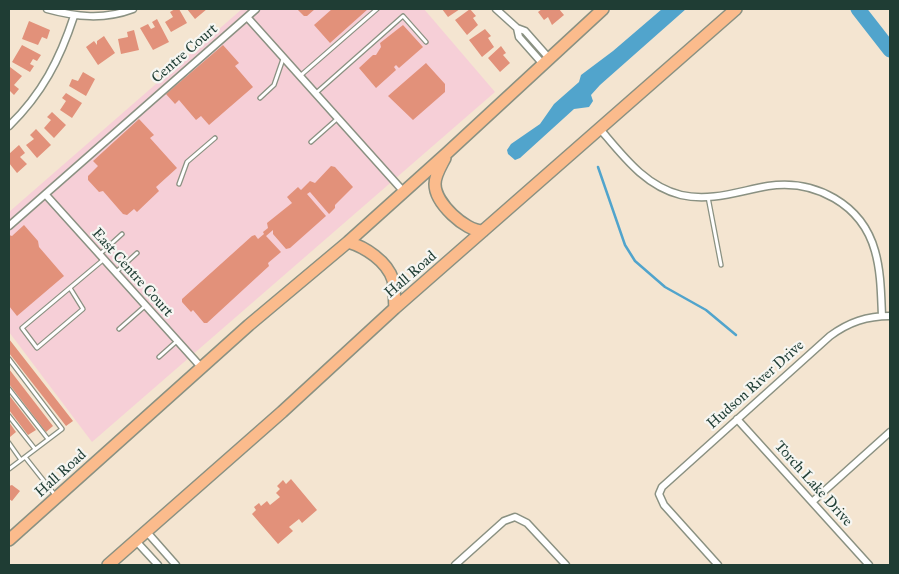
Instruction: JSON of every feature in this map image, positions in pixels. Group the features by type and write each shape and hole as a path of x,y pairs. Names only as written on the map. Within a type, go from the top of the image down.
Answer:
{"highway":[{"name":"Hall Road","path":"9,540 201,367 348,242 447,154 545,60 603,9"},
{"name":"Hall Road","path":"108,565 395,308 736,9"},
{"path":"447,154 436,177 436,192 462,225 475,231 483,231"},
{"path":"348,242 371,252 388,272 394,287 395,308"}],"street":[{"path":"47,9 74,16 106,16 133,9"},
{"name":"Centre Court","path":"9,226 256,9"},
{"path":"496,9 517,28 525,31 545,60"},
{"path":"9,126 39,93 49,77 62,50 74,16"},
{"path":"246,17 404,192"},
{"path":"600,129 624,157 650,181 681,195 708,197 788,185 809,187 836,199 854,214 871,240 879,271 882,316"},
{"name":"East Centre Court","path":"46,195 114,273 201,367"},
{"name":"Hudson River Drive","path":"718,565 664,505 659,494 666,483 830,336 856,321 890,316"},
{"name":"Torch Lake Drive","path":"737,420 869,565"},
{"path":"812,502 890,432"},
{"path":"455,565 504,521 515,517 527,523 566,565"},
{"path":"146,532 176,565"},
{"path":"136,541 158,565"}],"lane":[{"path":"300,76 377,9"},
{"path":"315,94 403,16 426,42"},
{"path":"260,98 274,85 283,58"},
{"path":"311,142 338,118"},
{"path":"179,184 187,162 215,138"},
{"path":"708,197 721,265"},
{"path":"70,288 83,309 37,348 22,328 70,288 122,234"},
{"path":"114,273 136,253"},
{"path":"119,329 145,306"},
{"path":"159,357 177,341"},
{"path":"9,359 62,428 9,469"},
{"path":"9,389 48,440"},
{"path":"9,416 34,449"},
{"path":"9,444 10,449 21,460"},
{"path":"25,456 57,498"}],"shaded area":[{"path":"242,9 424,9 495,92 92,442 9,332 9,212"}],"water":[{"path":"662,9 686,9 600,85 591,95 593,101 589,107 574,109 520,158 515,160 508,154 507,150 511,144 540,124 554,104 579,82 581,75 613,51"}],"building":[{"path":"179,9 187,23 171,32 165,22 173,17 170,12"},
{"path":"187,9 207,9 195,19"},
{"path":"297,9 315,9 307,16 304,16"},
{"path":"332,9 368,9 330,43 314,25"},
{"path":"442,9 460,9 448,17"},
{"path":"470,9 476,16 473,18 478,25 467,35 455,20"},
{"path":"542,9 559,9 564,15 552,25 548,17 544,20 538,12"},
{"path":"157,19 169,42 153,50 140,28 148,24 151,29 155,27 152,22"},
{"path":"29,21 50,30 47,39 42,37 38,45 22,39"},
{"path":"403,25 423,47 399,68 396,65 394,67 396,70 376,88 359,68 373,55 376,55 381,47 380,43"},
{"path":"485,29 491,36 488,38 494,47 482,57 469,40"},
{"path":"134,30 139,50 121,54 118,39 128,37 127,32"},
{"path":"104,36 115,53 98,65 86,47 94,41 97,45 97,41"},
{"path":"22,45 41,55 37,61 33,59 30,64 34,66 30,72 12,62"},
{"path":"223,45 239,63 235,66 253,87 209,125 201,116 196,120 179,100 175,104 166,94"},
{"path":"501,46 506,53 503,55 510,63 500,72 488,58"},
{"path":"426,63 445,84 445,92 413,120 388,96"},
{"path":"10,67 22,76 14,85 19,89 14,95 9,90"},
{"path":"83,72 95,79 86,96 69,86 72,79 78,81"},
{"path":"66,93 82,103 72,118 60,110 66,101 62,98"},
{"path":"52,112 66,125 54,138 44,128 51,120 47,117"},
{"path":"139,119 154,135 150,138 177,168 156,187 159,191 137,212 134,209 127,215 123,214 103,191 99,192 88,180 88,176 98,166 93,161"},
{"path":"36,129 51,145 37,158 26,145 34,139 30,135"},
{"path":"19,145 25,153 20,157 27,164 17,173 9,163 9,154"},
{"path":"331,166 335,167 353,187 335,205 335,208 329,214 310,192 307,194 326,216 290,248 286,249 273,234 273,230 266,236 281,252 268,263 269,266 207,323 204,323 193,310 191,312 182,302 182,299 252,236 255,235 258,239 264,234 263,232 268,228 267,223 292,203 287,197 298,187 301,190 310,181 315,183"},
{"path":"24,225 38,241 39,247 64,276 17,316 9,306 9,235 12,236"},
{"path":"9,339 73,421 66,426 9,353"},
{"path":"9,369 53,426 46,432 9,384"},
{"path":"9,395 36,430 28,435 9,410"},
{"path":"9,422 16,432 10,437 9,435"},
{"path":"291,479 317,510 302,523 299,519 289,527 293,531 278,544 252,514 256,510 254,507 259,503 261,506 267,501 270,505 280,497 276,493 280,489 277,486 283,480 286,484"},
{"path":"12,485 20,491 12,501 9,499 9,486"}],"waterway":[{"path":"858,9 890,50"},
{"path":"598,167 625,245 635,261 665,287 706,310 736,335"}]}
